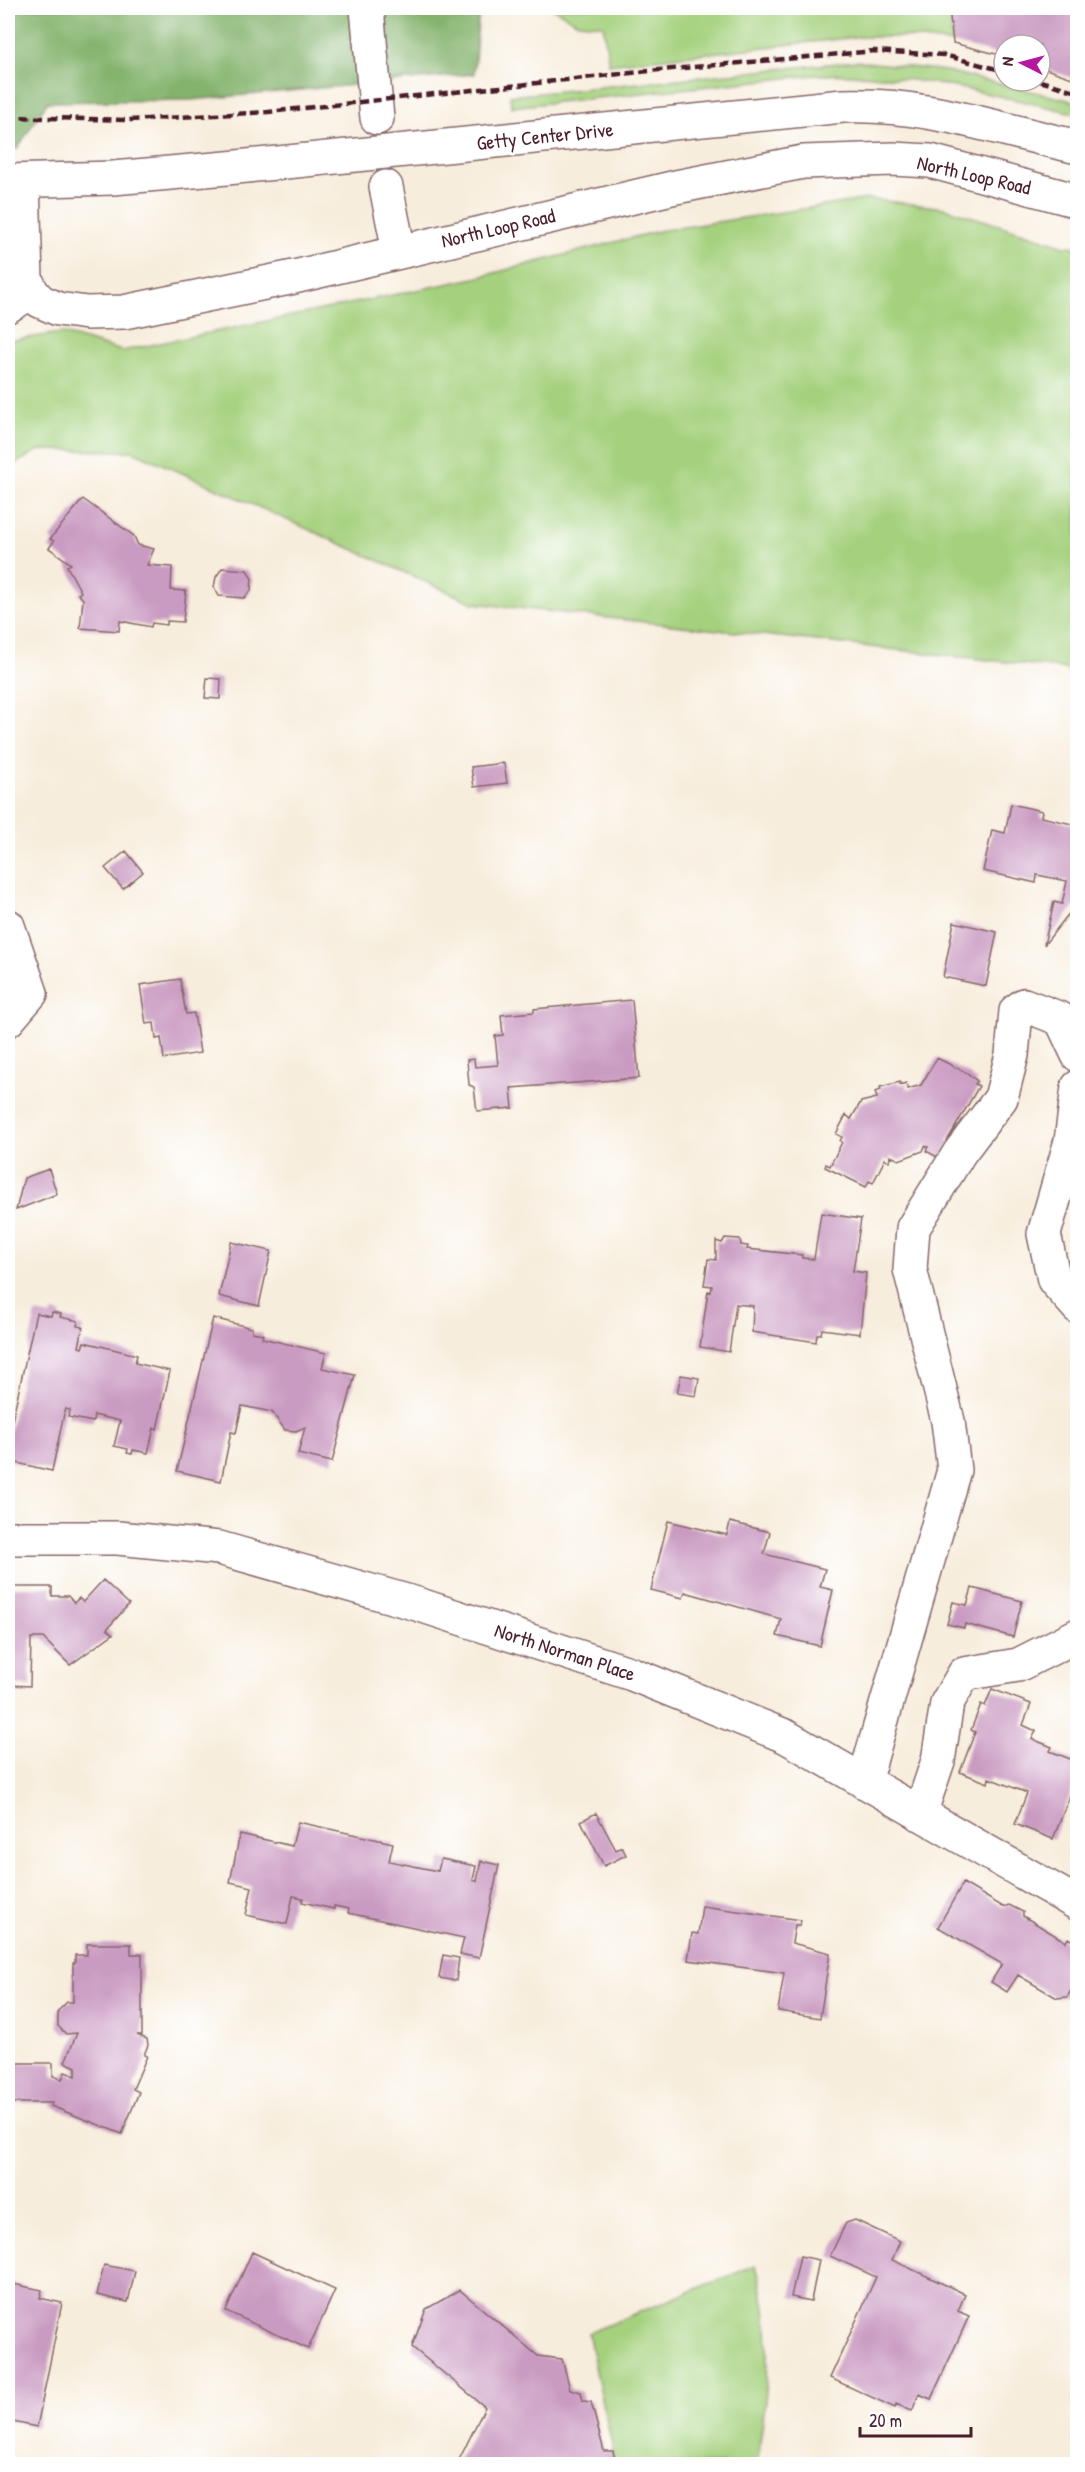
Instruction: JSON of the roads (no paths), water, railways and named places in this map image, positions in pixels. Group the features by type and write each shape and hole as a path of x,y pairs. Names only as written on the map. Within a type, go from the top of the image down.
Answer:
{"street":[{"path":"367,8 377,118"},
{"name":"Getty Center Drive","path":"15,182 227,168 832,107 882,105 968,118 1077,147"},
{"name":"North Loop Road","path":"15,182 26,279 20,299 40,301 58,309 87,313 124,312 294,277 676,187 802,162 884,159 930,161 1077,201"},
{"path":"386,187 399,251"},
{"path":"8,926 32,993 8,1020"},
{"path":"864,1782 954,1470 948,1421 910,1269 913,1228 960,1152 1001,1098 1012,1055 1016,1011 1024,1005 1061,1019 1077,1055"},
{"path":"1077,1087 1071,1141 1044,1234 1054,1280 1077,1307"},
{"name":"North Norman Place","path":"8,1538 118,1539 219,1548 374,1591 632,1674 785,1736 1077,1904"},
{"path":"920,1814 938,1761 947,1703 964,1674 1018,1665 1077,1635"}],"railway":[{"path":"8,117 129,120 268,112 649,71 875,51 944,55 992,68"},
{"path":"1052,84 1078,92"}]}
